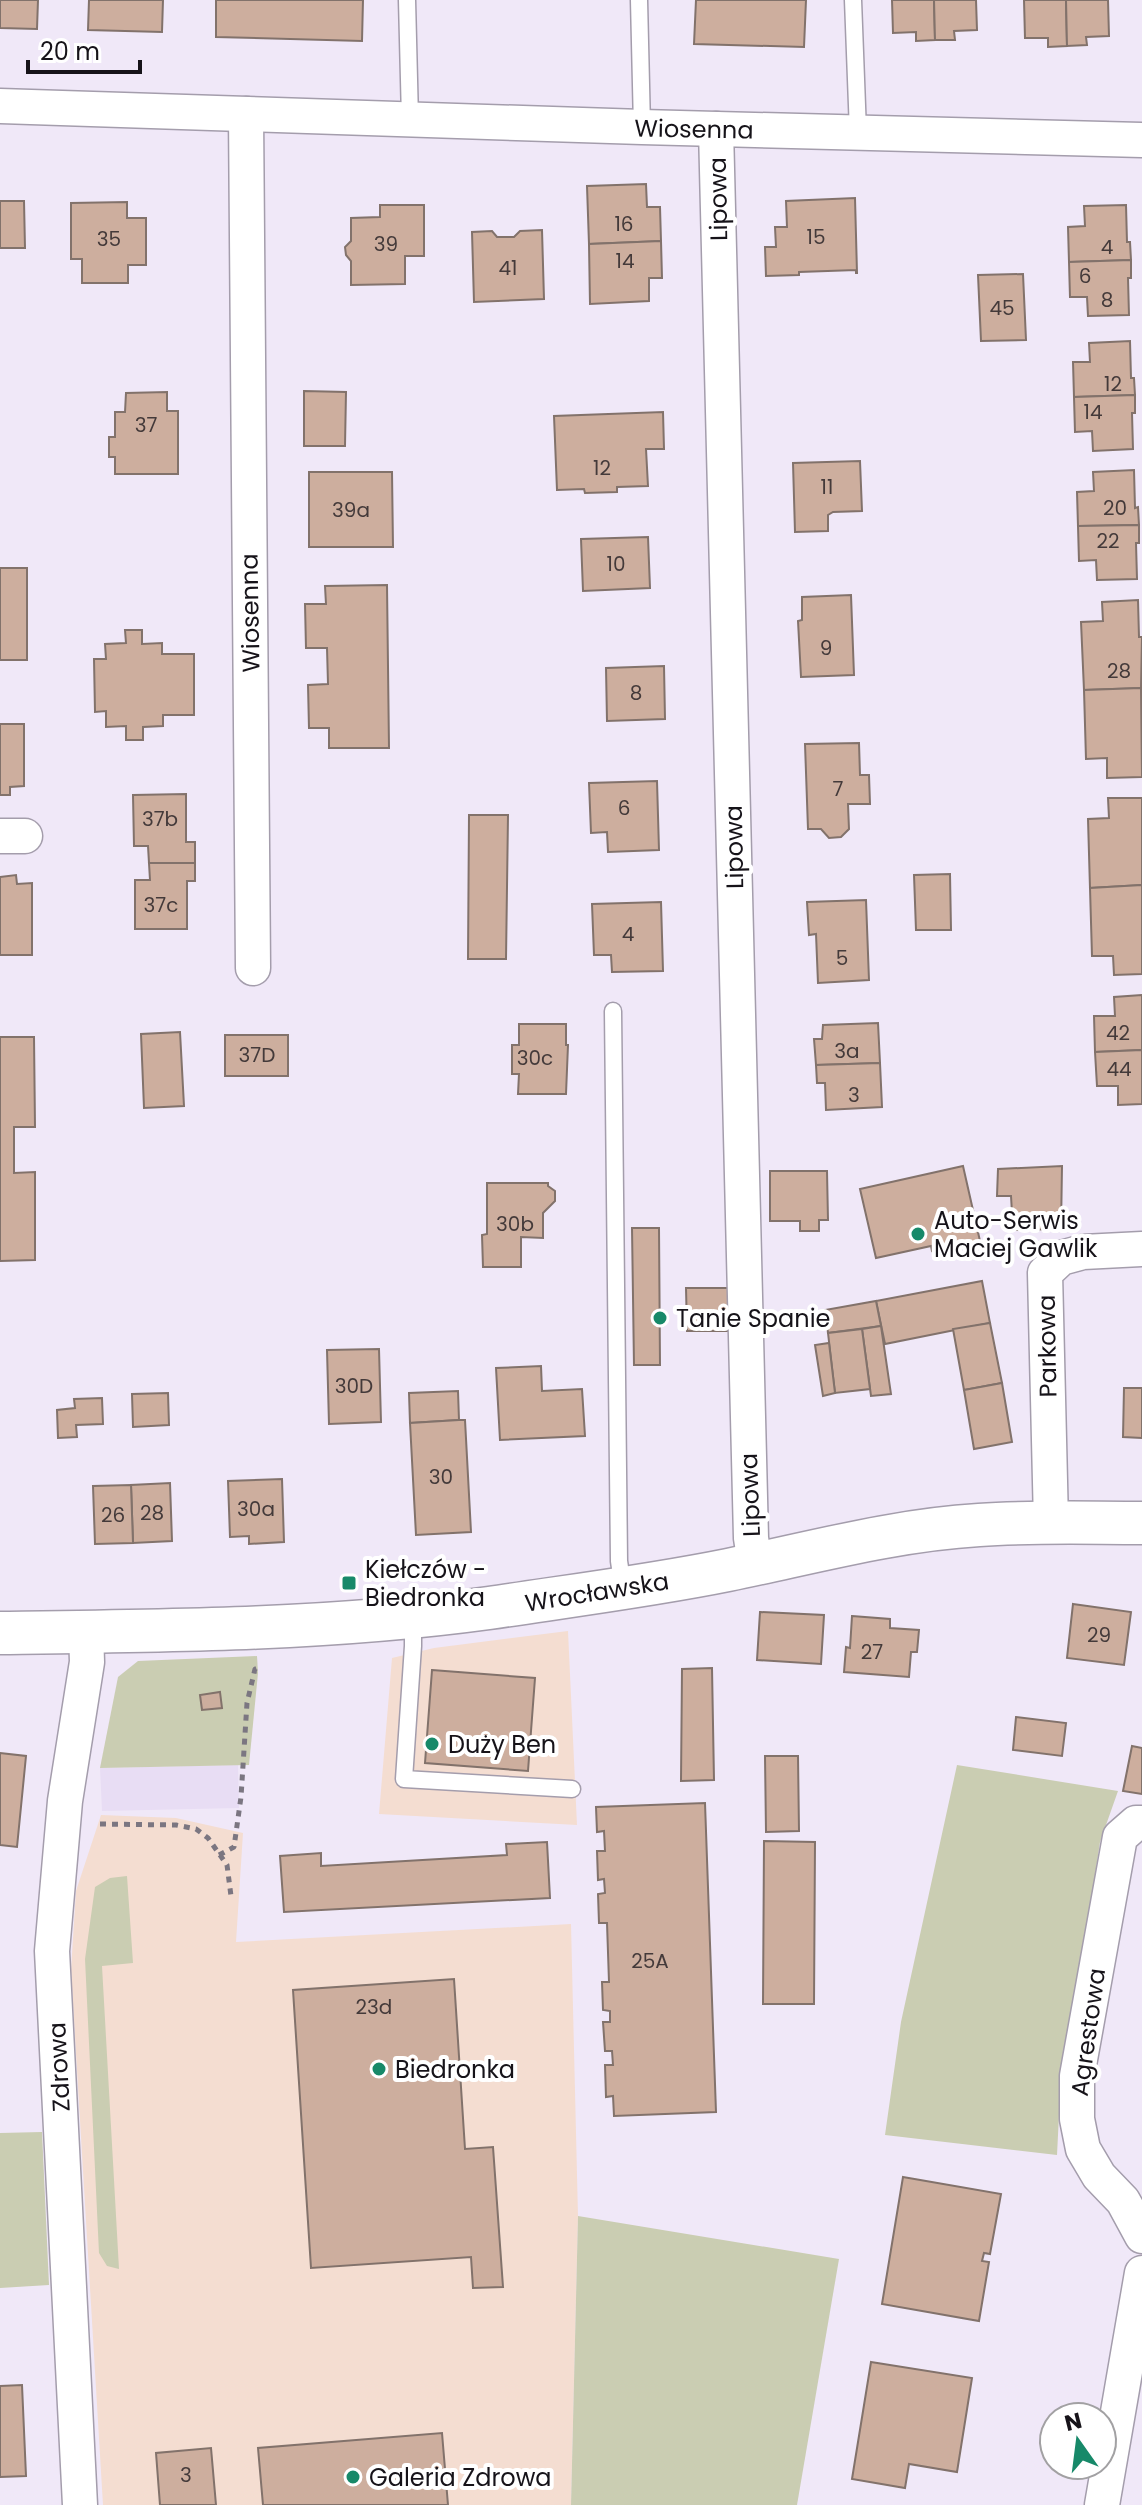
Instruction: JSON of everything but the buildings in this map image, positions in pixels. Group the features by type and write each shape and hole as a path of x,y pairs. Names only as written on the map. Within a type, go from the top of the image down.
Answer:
{"street":[{"name":"Wiosenna","path":"0,106 1142,140"},
{"name":"Wiosenna","path":"246,114 253,968"},
{"name":"Lipowa","path":"716,129 751,1538 755,1564"},
{"name":"Parkowa","path":"1051,1523 1045,1273 1061,1258 1083,1252 1142,1249"},
{"name":"Wrocławska","path":"0,1633 244,1628 413,1615 623,1588 912,1533 977,1525 1142,1523"},
{"name":"Zdrowa","path":"80,2505 52,1951 65,1801 87,1662 86,1631"},
{"name":"Agrestowa","path":"1142,1823 1136,1823 1120,1837 1077,2076 1077,2119 1083,2149 1099,2176 1123,2201 1142,2236"},
{"path":"1102,2505 1142,2273"}],"lane":[{"path":"407,0 410,119"},
{"path":"639,0 642,127"},
{"path":"853,0 858,132"},
{"path":"613,1011 619,1561 623,1588"},
{"path":"413,1615 404,1779 572,1789"}],"path":[{"path":"219,1855 234,1847 249,1688 255,1669 266,1664"},
{"path":"91,1820 104,1826 176,1825 196,1829 208,1838 227,1865 231,1896"}],"shaded area":[{"path":"568,1631 577,1825 379,1814 392,1658 434,1648"},
{"path":"238,1765 239,1808 102,1811 100,1768"},
{"path":"101,1815 176,1818 243,1833 236,1942 571,1924 578,2216 571,2505 103,2505 71,1970 76,1891"}],"green space":[{"path":"257,1656 249,1765 100,1768 118,1677 138,1661"},
{"path":"957,1765 1118,1791 1100,1842 1059,2115 1057,2155 885,2135 901,2022"},
{"path":"127,1876 133,1963 102,1966 119,2269 107,2266 99,2253 85,1959 95,1887 110,1878"},
{"path":"42,2132 49,2285 0,2288 0,2133"},
{"path":"578,2216 839,2259 797,2505 571,2505"}],"place":[{"name":"Auto-Serwis Maciej Gawlik","path":"918,1234"},
{"name":"Tanie Spanie","path":"660,1318"},
{"name":"Kiełczów - Biedronka","path":"349,1583"},
{"name":"Duży Ben","path":"432,1744"},
{"name":"Biedronka","path":"379,2069"},
{"name":"Galeria Zdrowa","path":"353,2477"}]}
